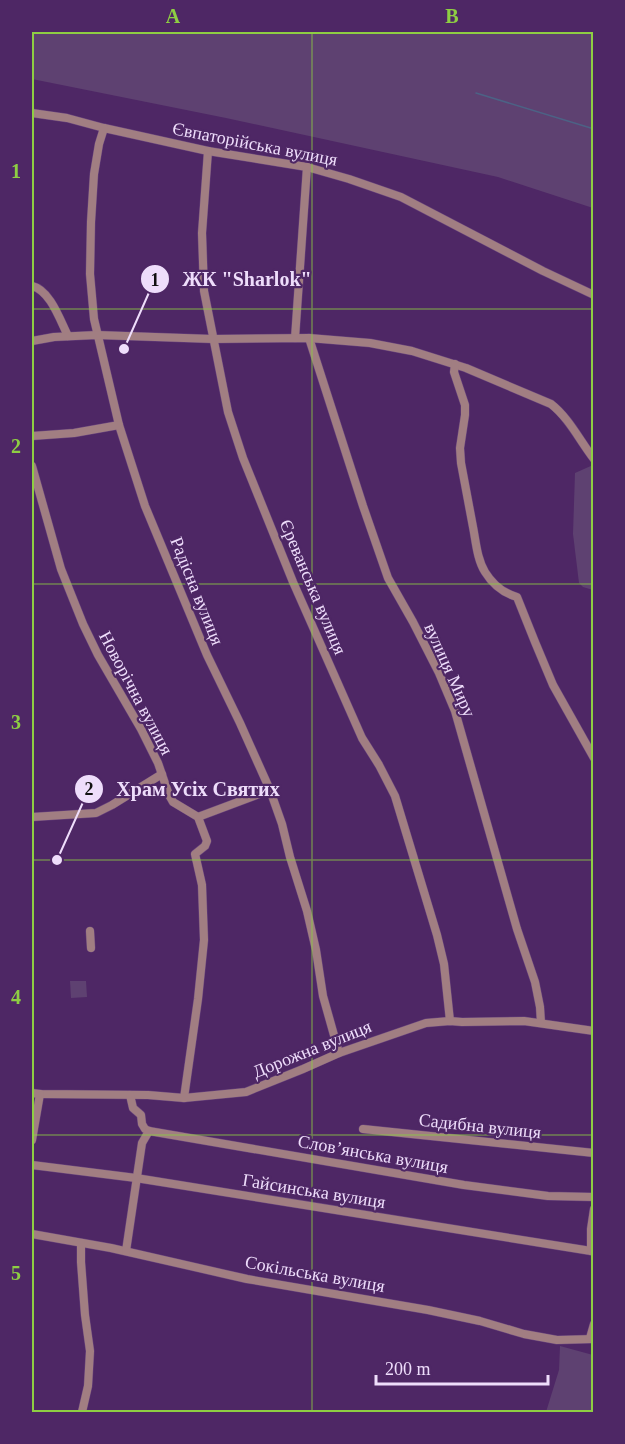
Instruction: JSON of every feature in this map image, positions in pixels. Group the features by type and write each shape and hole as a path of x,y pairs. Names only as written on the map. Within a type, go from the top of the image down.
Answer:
{"street":[{"name":"Євпаторійська вулиця","path":"32,113 68,118 208,151 307,167 349,179 401,197 594,295"},
{"name":"Радісна вулиця","path":"104,128 94,174 90,274 93,319 119,426 145,506 207,655 270,790 307,911 323,996 339,1053"},
{"name":"Єреванська вулиця","path":"208,151 202,233 204,291 228,412 247,469 293,582 362,738 380,765 395,796 437,935 444,964 450,1021"},
{"path":"295,338 307,167"},
{"path":"32,286 39,288 45,294 68,336"},
{"path":"32,341 97,334 213,339 309,338 370,343 412,351 456,364 551,404 567,420 594,459"},
{"name":"вулиця Миру","path":"309,338 359,496 388,578 439,673 455,711 517,929 535,982 541,1023"},
{"path":"456,364 454,372 465,405 460,448 461,463 482,567 498,589 518,597 553,685 594,758"},
{"path":"32,436 74,433 119,426"},
{"name":"Новорічна вулиця","path":"32,466 61,569 83,624 98,655 141,729 173,802 198,817"},
{"path":"32,816 96,813 162,774"},
{"path":"184,1098 204,940 202,885 195,854 205,846 207,841 198,817 270,790"},
{"path":"90,931 91,948"},
{"name":"Дорожна вулиця","path":"36,1094 184,1098 246,1092 339,1053 426,1023 525,1021 594,1031"},
{"path":"32,1140 36,1094"},
{"path":"126,1251 142,1143 149,1131 145,1130 141,1115 134,1108 130,1095"},
{"name":"Садибна вулиця","path":"363,1129 594,1154"},
{"name":"Словʼянська вулиця","path":"149,1131 464,1185 548,1196 594,1197"},
{"name":"Гайсинська вулиця","path":"32,1165 136,1178 592,1252"},
{"path":"592,1252 591,1229 594,1209"},
{"name":"Сокільська вулиця","path":"32,1234 126,1251 247,1279 428,1310 480,1321 524,1334 557,1340 592,1339"},
{"path":"81,1243 84,1315 90,1351 88,1386 82,1413"},
{"path":"592,1339 594,1324"}],"shaded area":[{"path":"32,32 593,32 593,208 498,177 32,79"},
{"path":"593,465 593,590 579,583 573,534 575,473"},
{"path":"70,981 86,981 87,997 71,998"},
{"path":"560,1346 593,1355 593,1412 546,1412 559,1370"}],"waterway":[{"path":"476,93 594,129"}],"place":[{"name":"ЖК \"Sharlok\"","path":"124,349"},
{"name":"Храм Усіх Святих","path":"57,860"}]}
